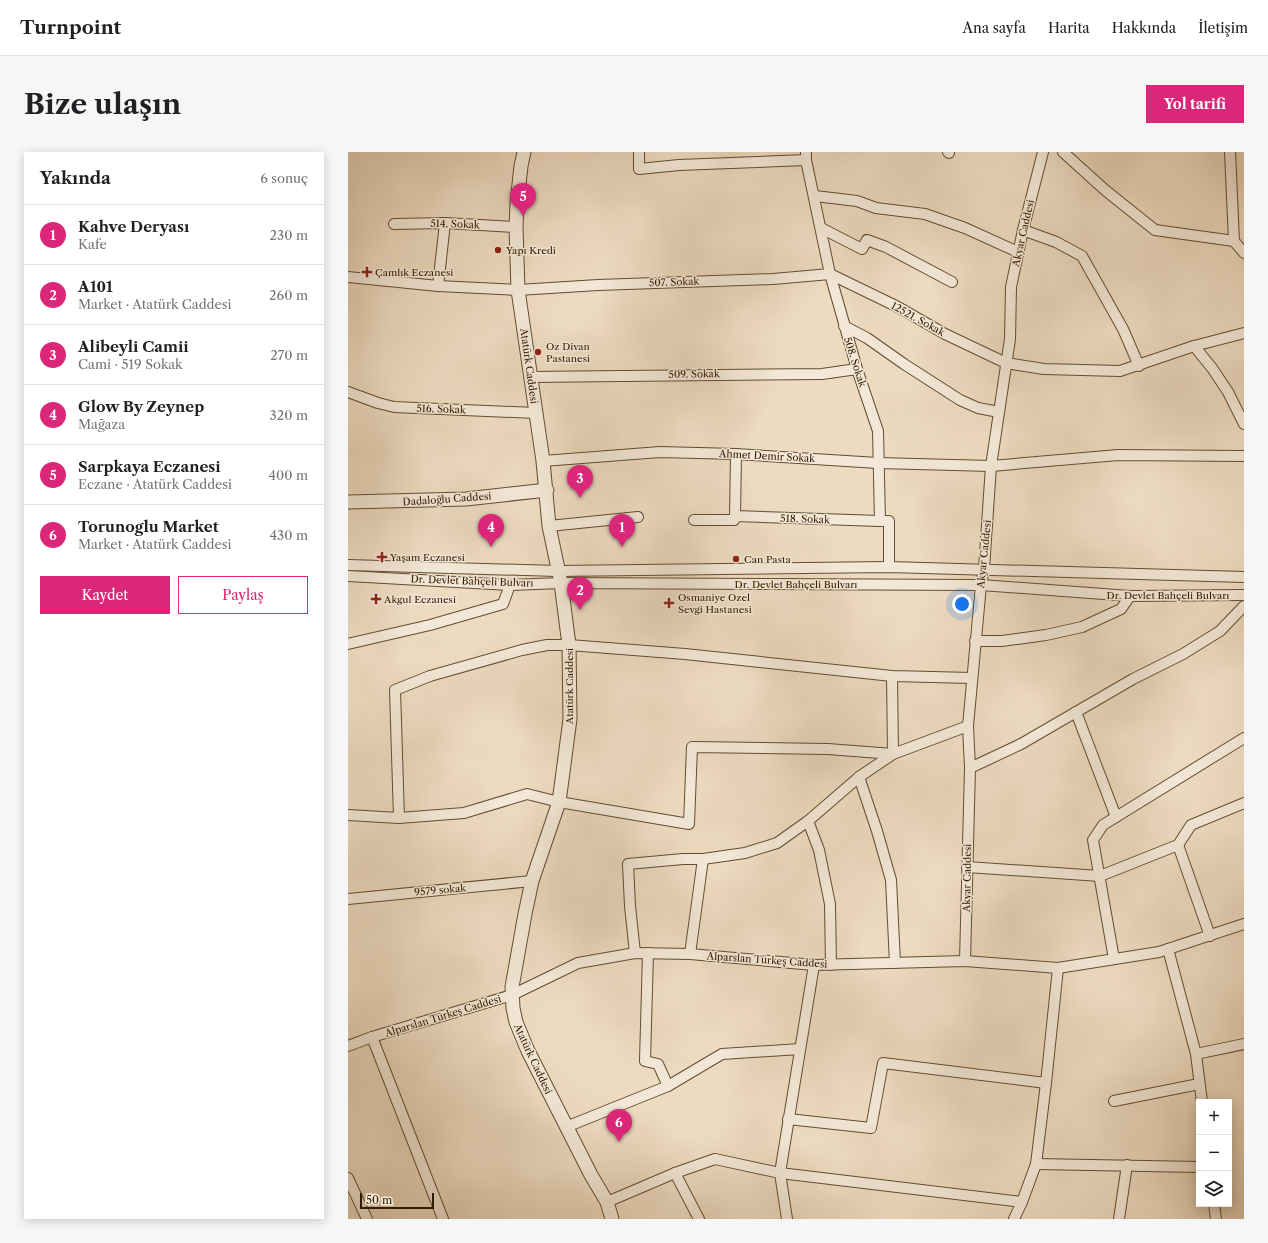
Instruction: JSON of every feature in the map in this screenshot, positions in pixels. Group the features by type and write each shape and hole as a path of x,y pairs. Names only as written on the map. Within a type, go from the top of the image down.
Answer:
{"street":[{"name":"Atatürk Caddesi","path":"524,152 517,203 516,227 518,290 543,461 549,526 557,571 561,584 569,645 570,719 559,802 532,882 525,914 512,987 512,1008 521,1035 566,1127 607,1202 612,1219"},
{"path":"639,152 639,169 806,156"},
{"name":"Akyar Caddesi","path":"965,961 970,768 968,726 975,641 984,569 992,466 1010,339 1011,287 1023,230 1043,152"},
{"path":"1063,152 1105,190 1155,230 1234,241"},
{"path":"1230,152 1234,241 1244,253"},
{"name":"508. Sokak","path":"806,156 830,274 857,369 878,431 880,521"},
{"path":"815,196 858,201 876,208 925,214 965,228 1018,252"},
{"name":"514. Sokak","path":"394,224 445,223 516,227"},
{"path":"438,286 445,223"},
{"path":"821,228 862,249 867,240 886,247 952,282"},
{"path":"1023,230 1056,242 1082,256 1123,329 1139,366"},
{"name":"507. Sokak","path":"348,276 438,286 518,290 598,285 773,279 830,274"},
{"name":"12521. Sokak","path":"830,274 898,307 945,334 1006,363 1044,369 1120,371 1139,366 1194,346 1244,333"},
{"path":"844,326 866,338 960,400 978,408 999,412"},
{"path":"1194,346 1212,368 1228,392 1244,424"},
{"name":"509. Sokak","path":"530,377 822,374 857,369"},
{"name":"516. Sokak","path":"348,392 394,407 535,413"},
{"name":"Ahmet Demir Sokak","path":"543,461 660,452 736,454 878,463 992,466 1118,455 1244,456"},
{"path":"735,518 736,454"},
{"name":"Dadaloğlu Caddesi","path":"348,502 466,499 546,490"},
{"path":"549,526 638,518"},
{"name":"518. Sokak","path":"694,520 735,518 880,521"},
{"path":"880,521 889,521 889,567"},
{"name":"Dr. Devlet Bahçeli Bulvarı","path":"348,565 557,571 889,567 1244,577"},
{"name":"Dr. Devlet Bahçeli Bulvarı","path":"348,576 510,585 981,585 1130,596 1244,595"},
{"path":"348,644 430,625 503,604 510,585"},
{"path":"975,641 1009,640 1046,635 1082,627 1121,609 1130,596"},
{"path":"970,768 1021,744 1133,679 1184,654 1220,631 1244,606"},
{"path":"399,818 395,690 430,676 522,650 547,645 569,645 685,654 892,676 972,678"},
{"path":"892,676 893,754"},
{"path":"1076,712 1116,817"},
{"path":"635,953 630,906 628,864 683,859 703,859 746,853 777,843 808,821 859,777 893,754 968,726"},
{"path":"1114,959 1093,840 1102,825 1244,738"},
{"path":"348,815 399,818 464,813 527,794 559,802 689,824 692,747 828,749 893,754"},
{"path":"859,777 891,880 895,963"},
{"path":"967,867 1100,876 1178,845 1191,825 1244,803"},
{"path":"808,821 819,850 830,904 831,965"},
{"path":"1178,845 1210,936"},
{"path":"690,954 703,859"},
{"name":"9579 sokak","path":"348,899 532,882"},
{"name":"Alparslan Türkeş Caddesi","path":"348,1046 372,1037 512,995 578,962 635,953 690,954 814,965 965,961 1058,968 1159,952 1244,924"},
{"path":"1168,949 1196,1054 1202,1099"},
{"path":"648,953 645,1061 658,1064 668,1086"},
{"path":"787,1219 780,1172 814,965"},
{"path":"1014,1219 1036,1164 1058,968"},
{"path":"372,1037 443,1219"},
{"path":"1196,1054 1244,1044"},
{"path":"566,1127 668,1086 722,1054 800,1049"},
{"path":"788,1119 871,1128 883,1064 1046,1082"},
{"path":"1114,1100 1200,1084"},
{"path":"607,1202 675,1172 715,1159 780,1172 1022,1202"},
{"path":"1036,1164 1196,1167"},
{"path":"1120,1219 1127,1165"},
{"path":"675,1172 699,1219"},
{"path":"348,1178 366,1219"},
{"path":"1214,1207 1216,1219"}],"place":[{"name":"Sarpkaya Eczanesi","path":"523,216"},
{"name":"Yapı Kredi","path":"498,250"},
{"name":"Çamlık Eczanesi","path":"367,272"},
{"name":"Oz Divan Pastanesi","path":"538,352"},
{"name":"Alibeyli Camii","path":"580,498"},
{"name":"Glow By Zeynep","path":"491,547"},
{"name":"Kahve Deryası","path":"622,547"},
{"name":"Yaşam Eczanesi","path":"382,557"},
{"name":"Can Pasta","path":"736,559"},
{"name":"Akgul Eczanesi","path":"376,599"},
{"name":"Osmaniye Ozel Sevgi Hastanesi","path":"669,603"},
{"name":"A101","path":"580,610"},
{"name":"Torunoglu Market","path":"619,1142"}]}
